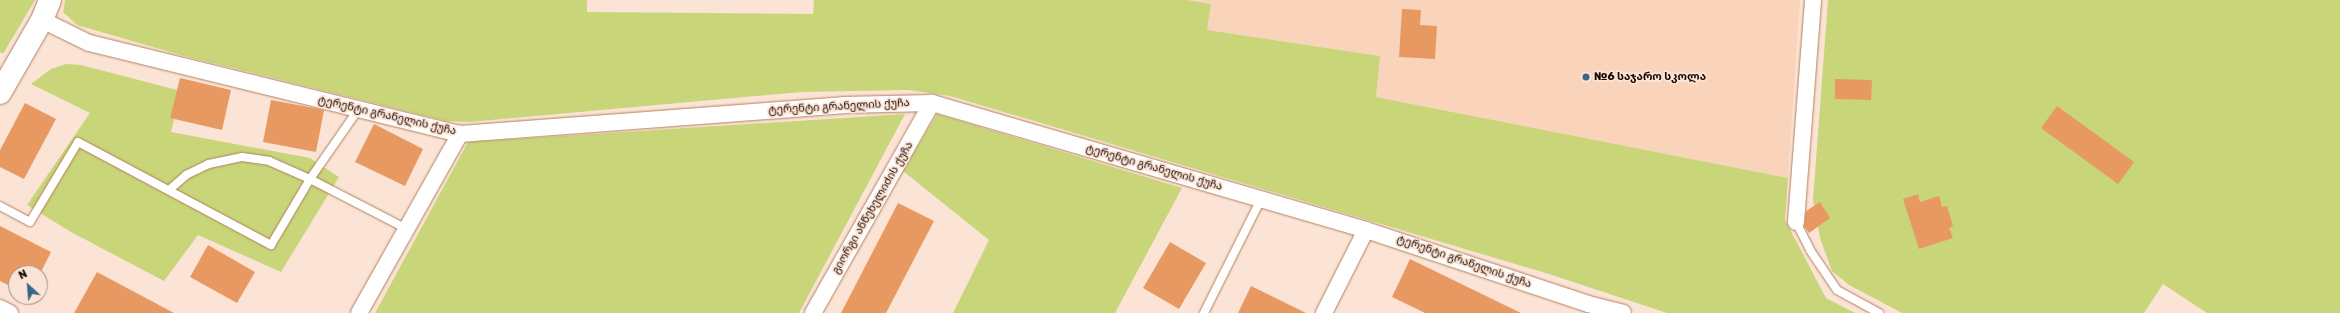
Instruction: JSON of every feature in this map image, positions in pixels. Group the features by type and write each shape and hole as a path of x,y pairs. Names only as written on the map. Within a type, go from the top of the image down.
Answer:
{"street":[{"path":"0,93 42,20 50,0"},
{"path":"1796,222 1813,0"},
{"name":"ტერენტი გრანელის ქუჩა","path":"42,20 89,43 460,134 843,105 932,103 1366,230 1586,309 1623,313"},
{"name":"გიორგი ანწეხელიძის ქუჩა","path":"813,313 932,103"},
{"path":"359,313 460,134"},
{"path":"1324,313 1366,230"},
{"path":"0,308 10,313"}],"lane":[{"path":"0,206 30,222 78,142 271,245 310,179 358,110"},
{"path":"169,190 186,175 209,164 242,158 269,162 310,179 407,229"},
{"path":"1204,313 1261,199"},
{"path":"1796,222 1810,250 1837,290 1879,313"}],"shaded area":[{"name":"№6 საჯარო სკოლა","path":"1186,0 1800,0 1788,178 1376,97 1380,56 1206,30"}],"green space":[{"path":"0,0 35,0 3,54 0,52"},
{"path":"65,0 587,0 587,12 813,14 814,0 1186,0 1211,4 1207,30 1380,56 1376,97 1788,178 1785,220 1826,298 1855,313 1667,313 1549,274 950,96 909,90 801,92 470,122 446,121 184,56 77,25 63,12"},
{"path":"1828,0 2340,0 2340,313 2207,313 2163,284 2144,313 1902,313 1849,285 1832,271 1820,238 1813,200"},
{"path":"66,64 81,65 181,91 171,132 310,158 339,177 281,272 198,235 164,281 71,232 27,205 90,113 31,84 51,69"},
{"path":"905,114 799,313 375,313 468,142"},
{"path":"937,114 1182,188 1115,313 953,313 989,240 903,171"}],"building":[{"path":"1402,9 1421,10 1420,25 1437,26 1435,59 1399,57"},
{"path":"180,78 231,90 222,130 170,118"},
{"path":"1835,79 1872,80 1871,100 1835,99"},
{"path":"271,100 324,110 316,152 263,142"},
{"path":"25,103 56,119 24,179 0,167 0,150"},
{"path":"2057,106 2134,162 2118,184 2041,128"},
{"path":"374,124 423,149 405,186 355,162"},
{"path":"1918,194 1920,202 1939,196 1942,207 1947,206 1953,226 1949,228 1953,238 1919,249 1903,199"},
{"path":"1820,202 1830,218 1809,233 1804,226 1806,211"},
{"path":"898,203 934,221 886,313 841,313"},
{"path":"0,226 51,252 44,265 8,265 8,285 0,281"},
{"path":"1170,242 1206,263 1179,309 1143,288"},
{"path":"208,245 255,272 237,303 190,277"},
{"path":"1410,259 1521,313 1425,313 1392,297"},
{"path":"97,272 174,313 74,313"},
{"path":"1251,286 1306,313 1238,313"}],"place":[{"name":"№6 საჯარო სკოლა","path":"1586,77"}]}
